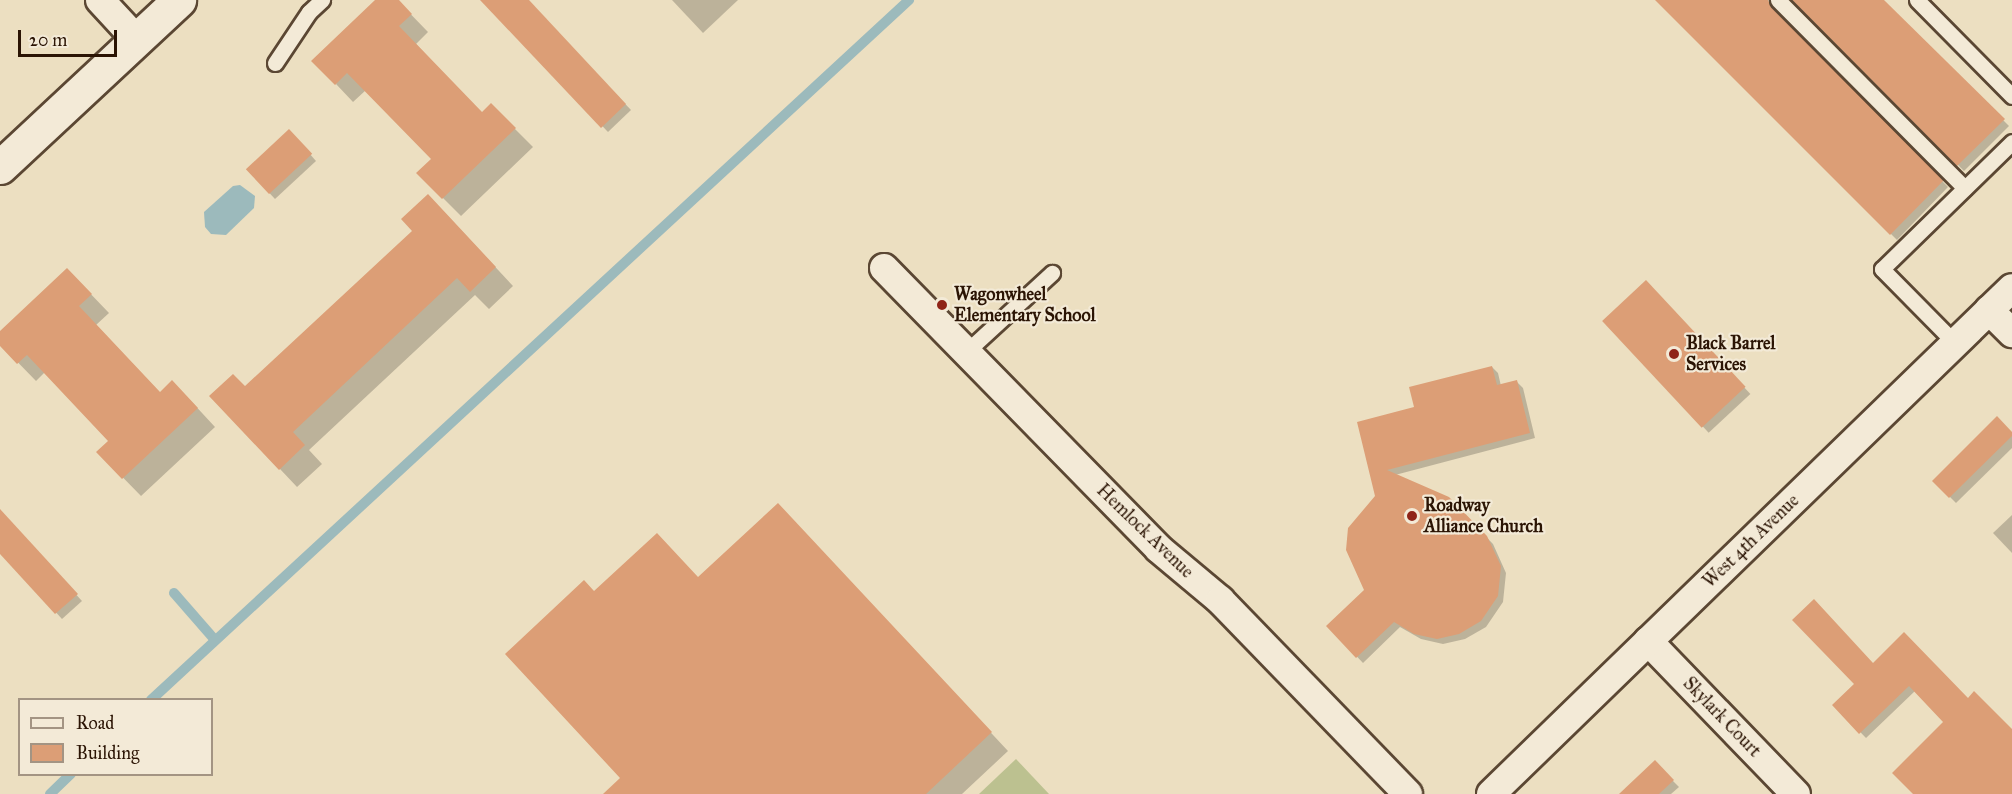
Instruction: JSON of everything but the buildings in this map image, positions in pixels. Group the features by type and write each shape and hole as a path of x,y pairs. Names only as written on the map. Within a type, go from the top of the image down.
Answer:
{"street":[{"path":"100,0 137,40"},
{"path":"0,167 179,0"},
{"name":"Hemlock Avenue","path":"884,267 1159,549 1220,600 1408,794"},
{"name":"West 4th Avenue","path":"1491,794 2012,288"},
{"path":"1989,310 2012,333"},
{"name":"Skylark Court","path":"1648,641 1796,794"}],"lane":[{"path":"275,63 309,12 322,0"},
{"path":"1778,0 1965,188"},
{"path":"1917,0 2012,96"},
{"path":"1955,343 1882,269 2012,142"},
{"path":"966,352 1052,273"}],"green space":[{"path":"1016,759 1049,794 979,794"}],"water":[{"path":"240,185 255,196 254,208 226,235 211,234 205,227 204,212 233,186"}],"waterway":[{"path":"153,698 909,0"},
{"path":"174,593 215,640"},
{"path":"50,794 69,776"}],"place":[{"name":"Wagonwheel Elementary School","path":"942,305"},
{"name":"Black Barrel Services","path":"1674,354"},
{"name":"Roadway Alliance Church","path":"1412,516"}]}
